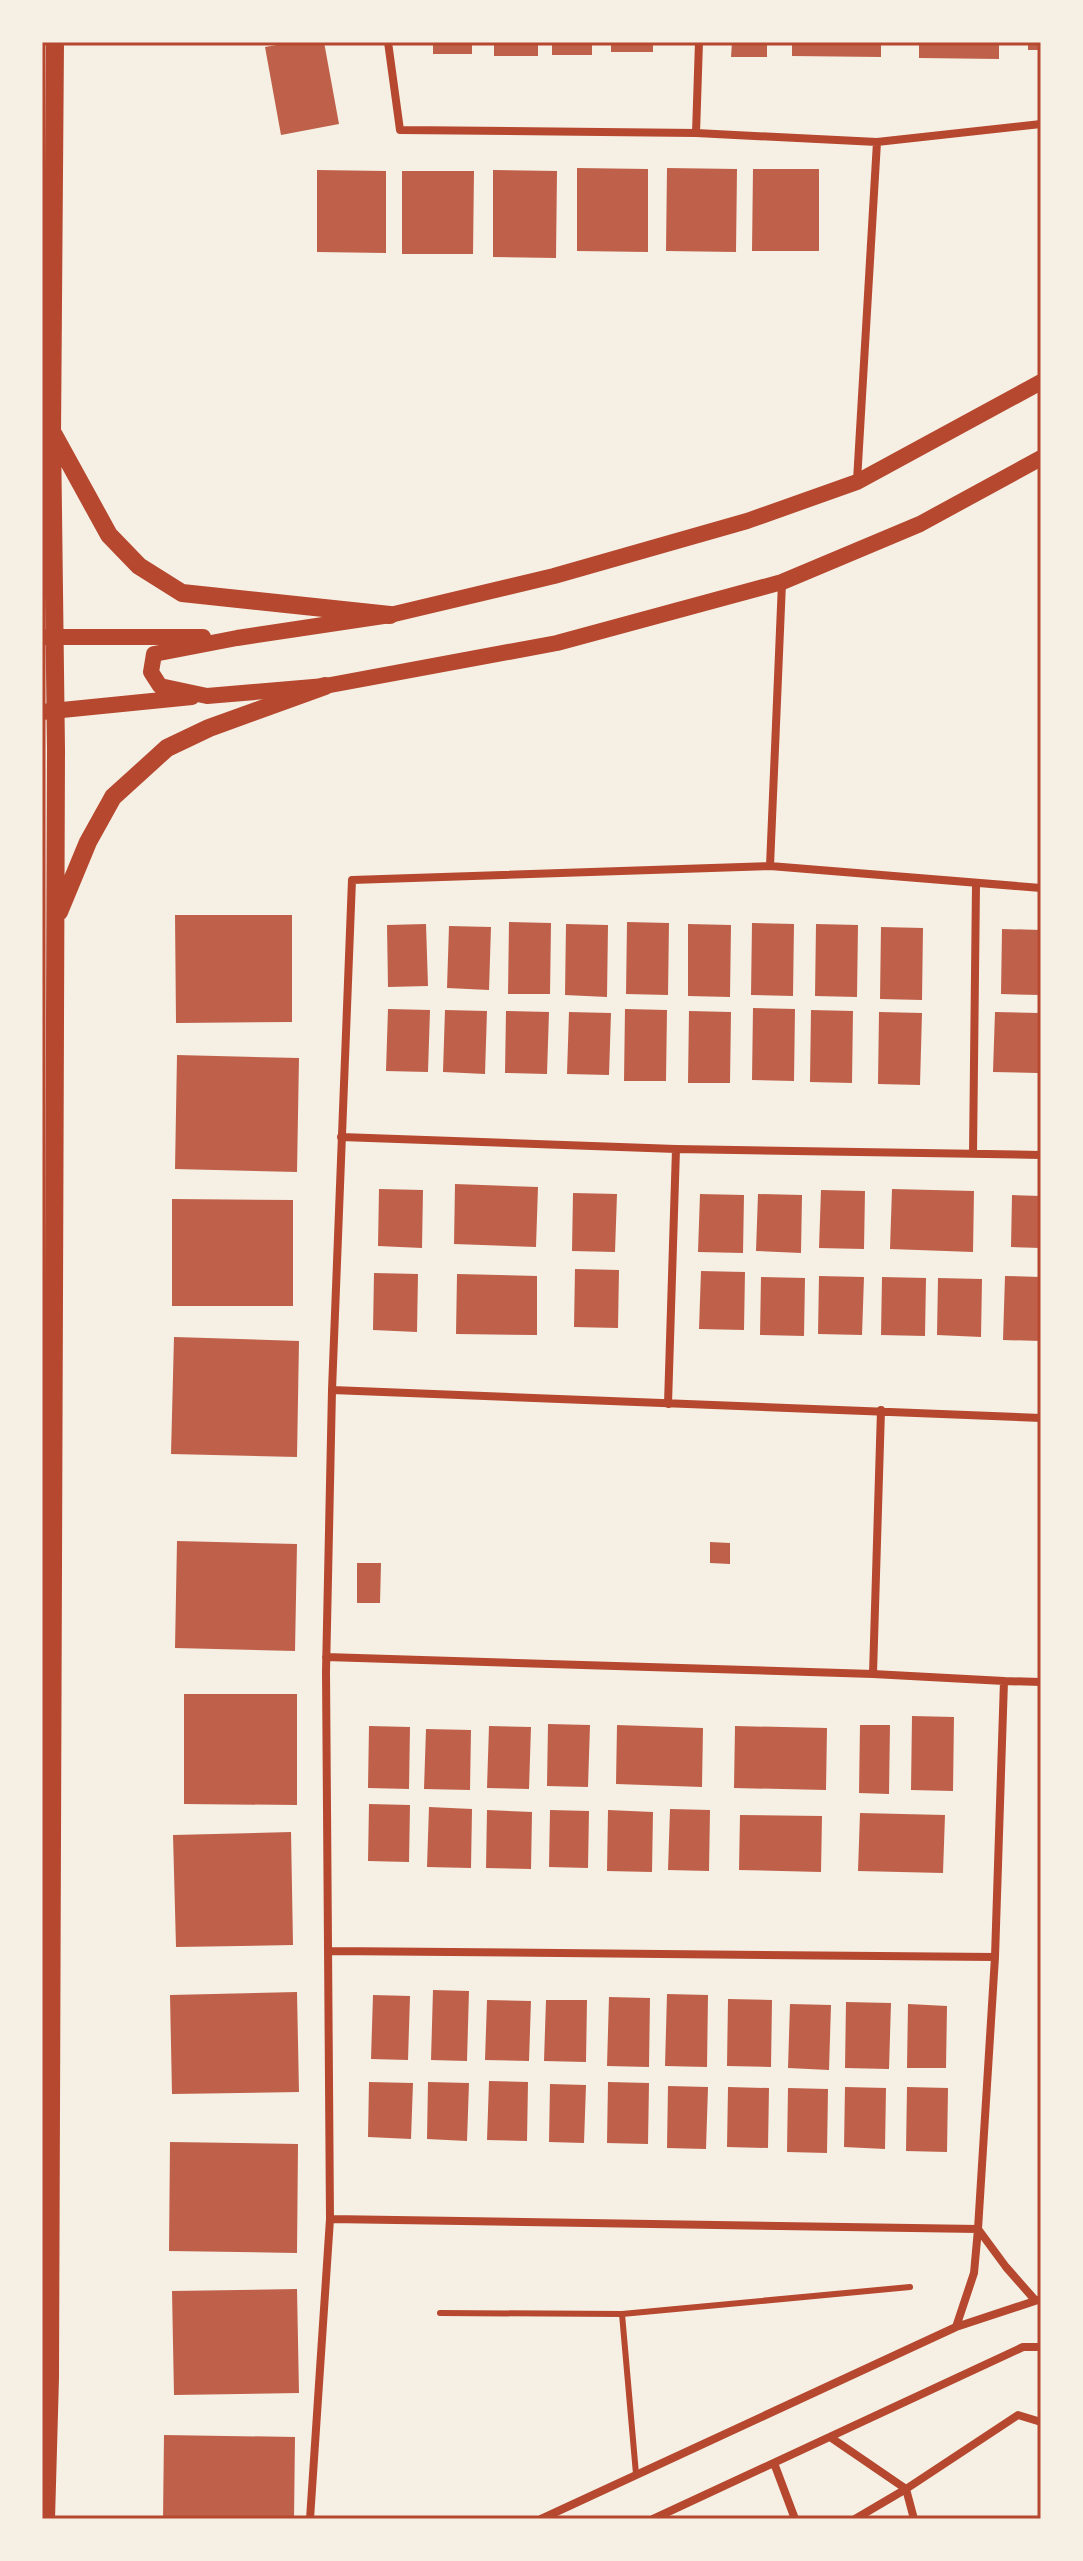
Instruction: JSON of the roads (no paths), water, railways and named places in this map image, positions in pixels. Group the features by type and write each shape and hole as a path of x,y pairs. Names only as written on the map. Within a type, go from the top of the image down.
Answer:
{"main road":[{"path":"46,2519 50,2378 55,922 48,637 55,42"},
{"path":"207,696 160,686 151,672 154,654 390,615 554,576 747,521 857,482 1041,382"},
{"path":"42,468 52,433"},
{"path":"52,433 109,535 139,566 182,593 390,615"},
{"path":"49,711 325,686 557,643 782,582 920,524 1041,458"},
{"path":"48,637 237,638"},
{"path":"55,922 88,842 113,797 167,748 209,728 325,686"},
{"path":"42,873 55,922"}],"street":[{"path":"388,42 400,130 696,133 877,142 1041,124"},
{"path":"696,133 699,42"},
{"path":"857,482 877,142"},
{"path":"770,866 782,582"},
{"path":"310,2519 330,2219 326,1657 332,1390 352,880 770,866 1041,888"},
{"path":"973,1154 976,885"},
{"path":"341,1137 676,1149 1041,1155"},
{"path":"668,1404 676,1149"},
{"path":"332,1390 1041,1418"},
{"path":"873,1674 881,1410"},
{"path":"326,1657 1041,1682"},
{"path":"956,2327 974,2273 978,2229 995,1957 1004,1681"},
{"path":"330,1951 995,1957"},
{"path":"330,2219 978,2229"},
{"path":"541,2519 956,2327 1038,2300 1006,2267 978,2229"},
{"path":"653,2519 1023,2347 1041,2347"},
{"path":"855,2519 1018,2415 1041,2422"},
{"path":"830,2437 906,2489 914,2519"},
{"path":"774,2463 795,2519"}],"lane":[{"path":"440,2313 622,2314 910,2287"},
{"path":"622,2314 636,2474"}]}
